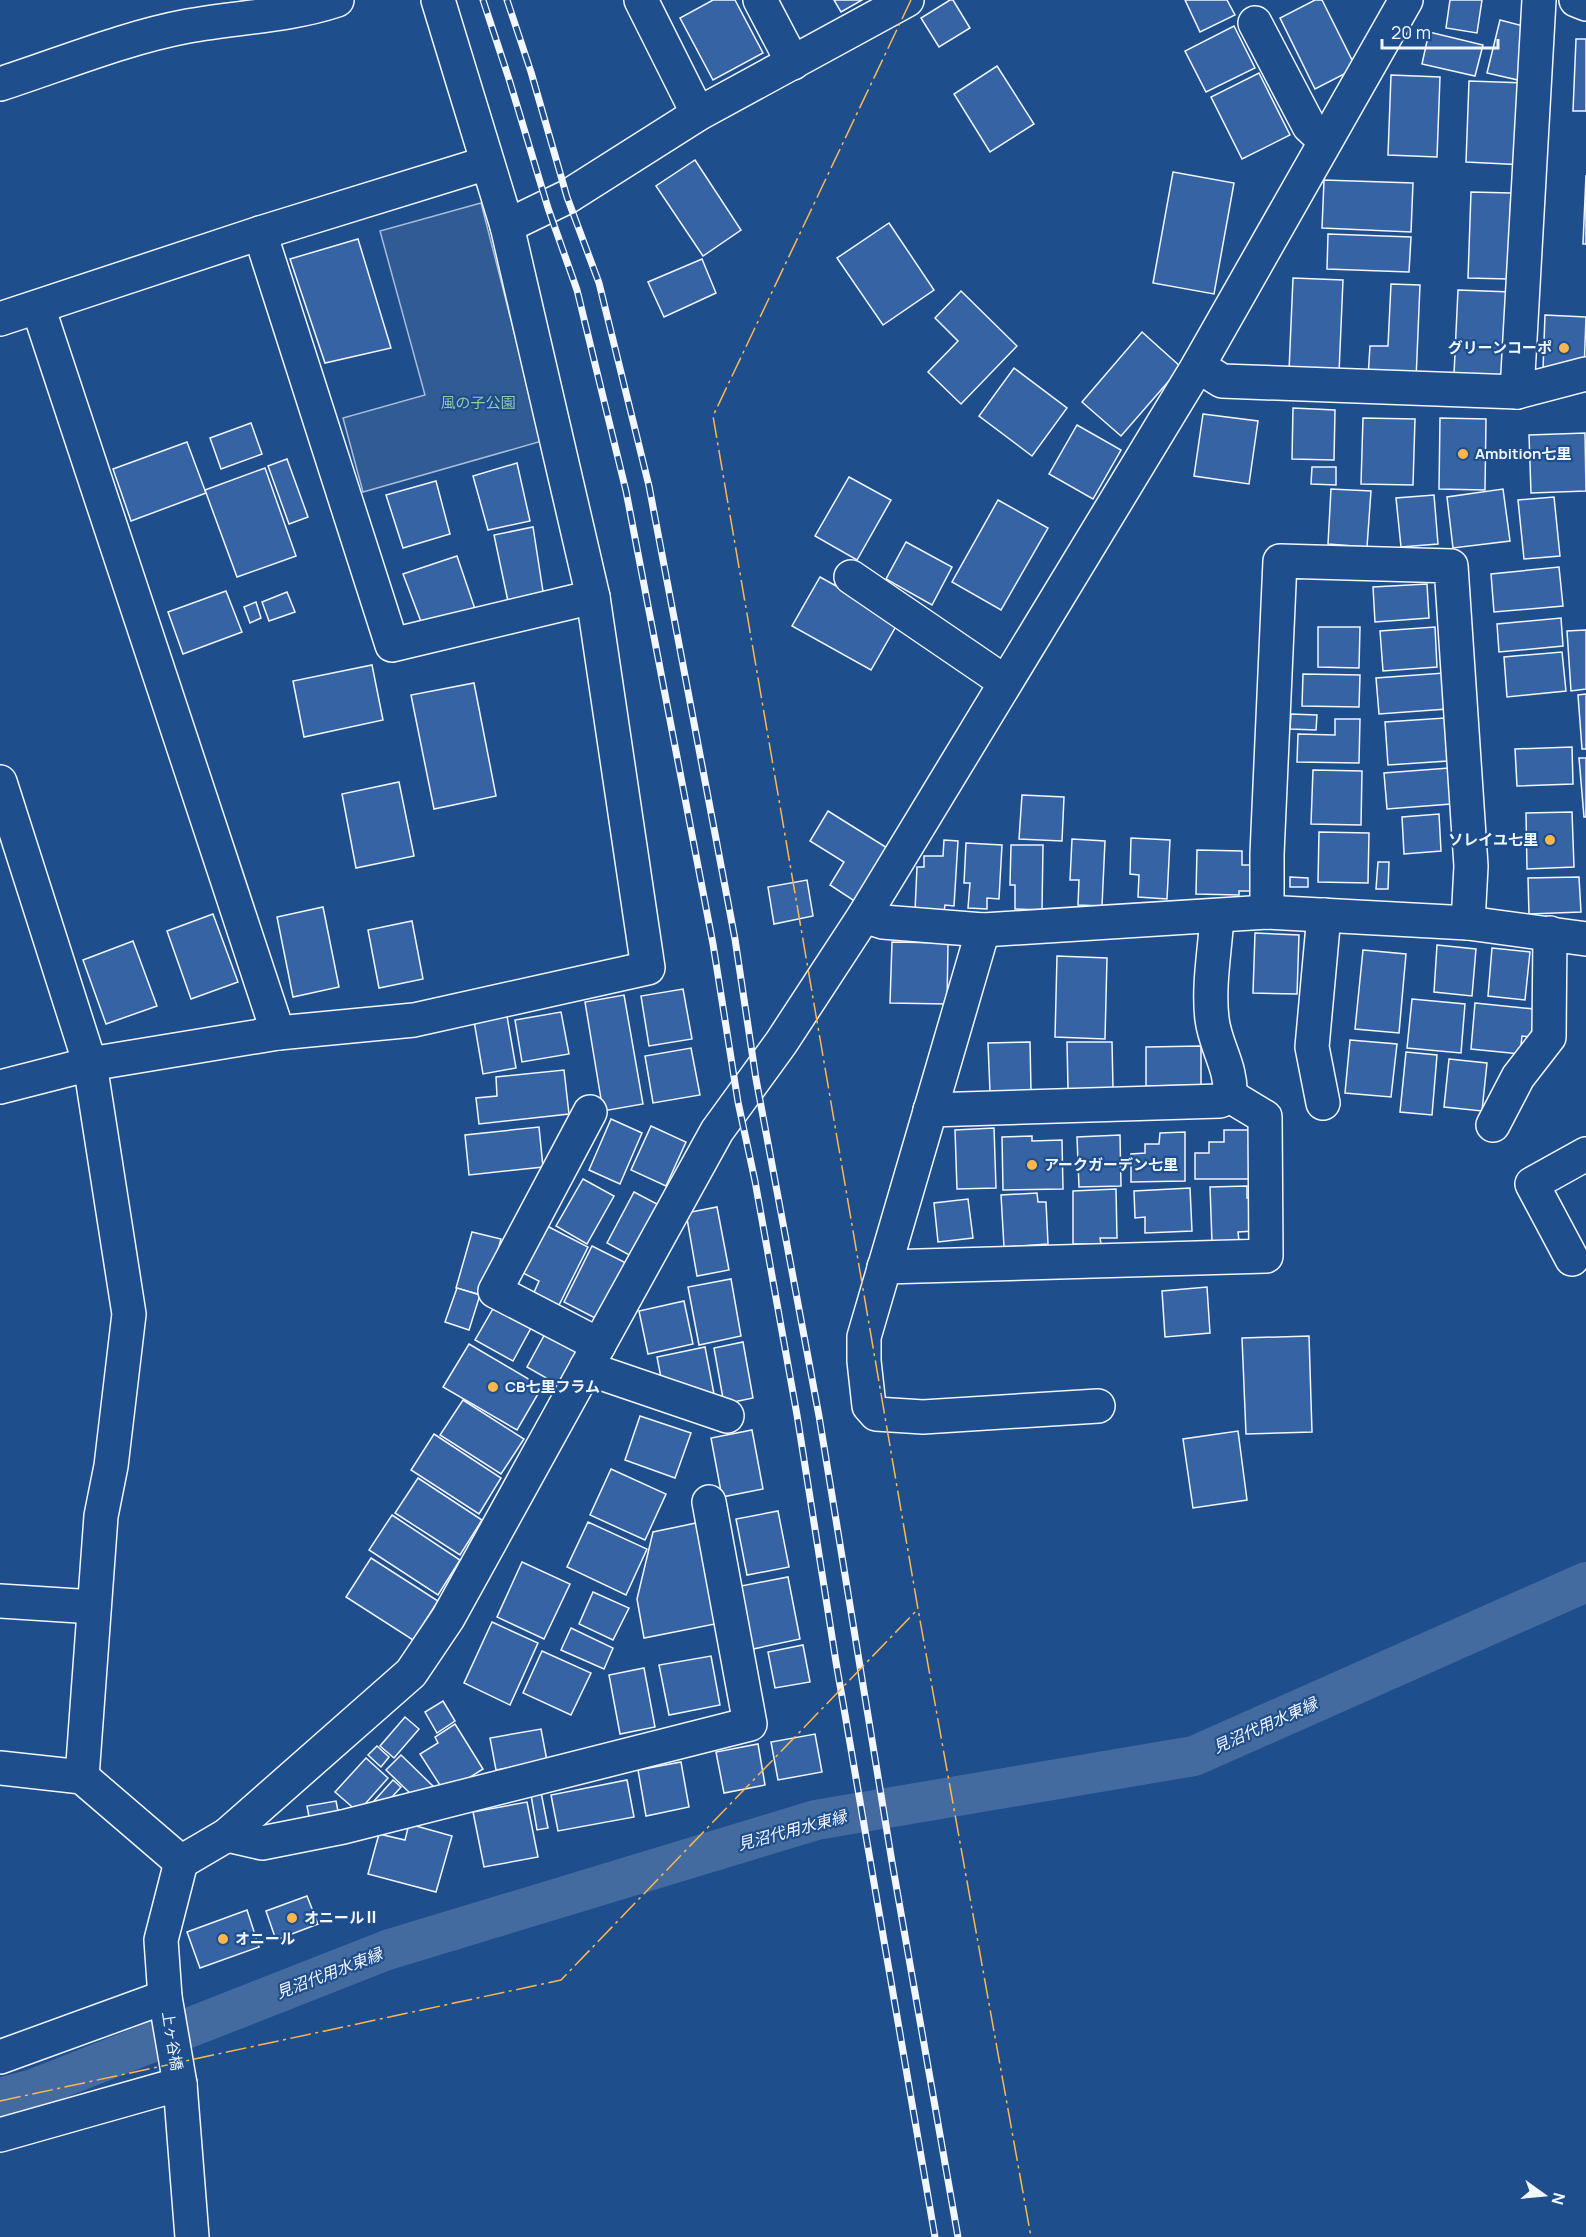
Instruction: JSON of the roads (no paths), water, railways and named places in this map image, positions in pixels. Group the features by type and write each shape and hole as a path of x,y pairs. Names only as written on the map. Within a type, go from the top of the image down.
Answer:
{"street":[{"path":"0,84 144,36 188,26 311,9 337,0"},
{"path":"0,1087 90,1064 278,1033 414,1020 648,968 593,597 507,226 438,0"},
{"path":"641,0 698,114"},
{"path":"759,0 793,63"},
{"path":"507,226 567,197 698,114 907,0"},
{"path":"0,1768 82,1777 181,1862 227,1835 411,1673 448,1618 717,1131 781,1043 864,916 1198,366 1406,0"},
{"path":"1517,392 1539,0"},
{"path":"1576,0 1586,4"},
{"path":"1255,23 1309,126 1325,141"},
{"path":"0,319 260,233 487,163"},
{"path":"260,233 392,645 593,597"},
{"path":"38,307 278,1033"},
{"path":"1198,366 1222,381 1517,392 1586,374"},
{"path":"1267,912 1267,854 1280,561 1451,566 1471,866 1468,923"},
{"path":"851,577 1005,682"},
{"path":"0,782 90,1064 129,1314 111,1466 101,1516 82,1777"},
{"path":"864,916 883,922 983,930 1267,912 1468,923 1586,939"},
{"path":"1323,1103 1311,1047 1324,915"},
{"path":"1217,916 1212,1020 1231,1080 1230,1096"},
{"path":"983,930 864,1337 869,1406 876,1414 923,1417 1098,1406"},
{"path":"1493,1125 1518,1077 1549,1037 1551,933"},
{"path":"930,1110 1220,1101 1230,1096"},
{"path":"884,1267 1266,1256 1265,1117 1230,1096"},
{"path":"590,1112 495,1291 593,1356 727,1416"},
{"path":"1572,1259 1532,1184 1586,1154"},
{"path":"227,1835 262,1843 343,1827 750,1724 709,1502"},
{"path":"0,1601 94,1607"},
{"name":"上ヶ谷橋","path":"181,1862 161,1940 165,1997 180,2084 192,2237"},
{"path":"0,2057 165,1997"},
{"path":"0,2135 180,2084"}],"waterway":[{"name":"見沼代用水東縁","path":"0,2098 33,2089 387,1950 816,1820 1194,1756 1586,1582"}],"railway":[{"path":"483,0 548,208 577,290 626,491 713,944 738,1102 755,1181 797,1415 836,1662 935,2237"},
{"path":"507,0 531,72 567,197 599,283 649,486 735,939 756,1079 819,1416 892,1862 958,2237"}],"place":[{"name":"グリーンコーポ","path":"1564,348"},
{"name":"Ambition七里","path":"1463,454"},
{"name":"ソレイユ七里","path":"1550,840"},
{"name":"アークガーデン七里","path":"1032,1165"},
{"name":"CB七里フラム","path":"493,1387"},
{"name":"オニールⅡ","path":"292,1918"},
{"name":"オニール","path":"223,1939"}],"park label":[{"name":"風の子公園","path":"478,403"}]}
